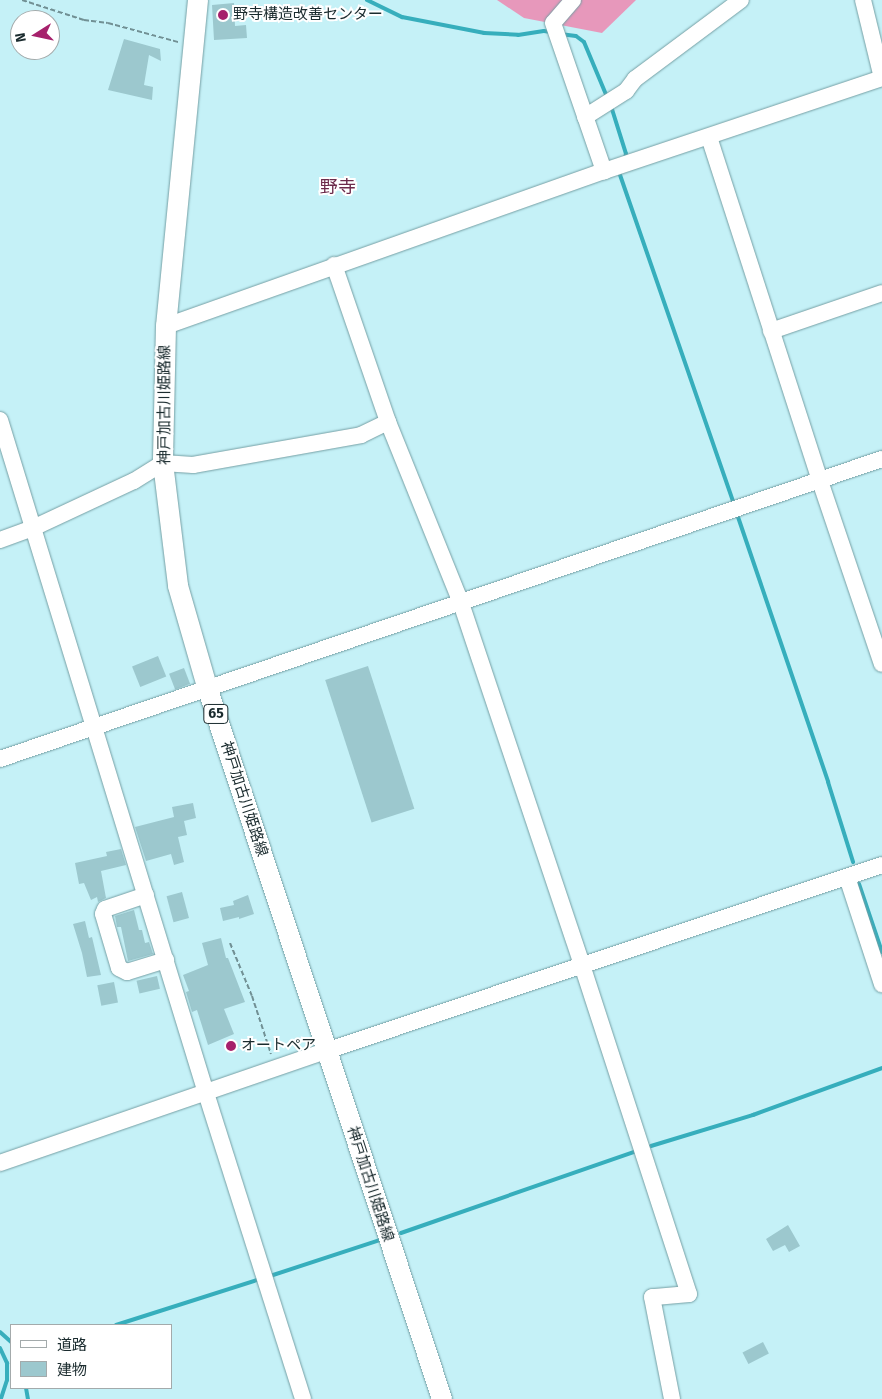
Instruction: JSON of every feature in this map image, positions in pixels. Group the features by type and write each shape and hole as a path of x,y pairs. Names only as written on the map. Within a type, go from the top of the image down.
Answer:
{"main road":[{"name":"神戸加古川姫路線","path":"198,0 166,326 163,463 178,586 208,690 442,1399"}],"street":[{"path":"573,0 554,23 604,171"},
{"path":"585,117 626,91 636,79 742,0"},
{"path":"166,326 604,171 882,78 862,0"},
{"path":"709,137 771,331 882,664"},
{"path":"334,265 388,422 460,602 582,965 689,1294 652,1296 672,1399"},
{"path":"771,331 882,293"},
{"path":"0,420 96,728 206,1093 302,1399"},
{"path":"0,540 33,528 134,481 163,463 193,466 361,435 388,422"},
{"path":"0,759 208,690 460,602 882,459"},
{"path":"0,1164 326,1051 882,865"},
{"path":"847,877 882,984"},
{"path":"146,895 105,909 103,914 116,959 119,968 127,972 166,960"}],"path":[{"path":"22,0 84,20 108,23 193,46"},
{"path":"230,943 252,996 276,1068"}],"shaded area":[{"path":"497,0 636,0 602,33 524,18"}],"building":[{"name":"野寺構造改善センター","path":"234,3 235,26 246,25 247,38 214,40 212,5"},
{"path":"124,39 160,49 161,61 149,55 144,85 153,87 152,100 108,90"},
{"path":"158,656 166,676 140,687 132,666"},
{"path":"368,666 414,809 372,823 325,680"},
{"path":"184,668 190,684 175,690 169,674"},
{"path":"193,803 196,818 184,821 187,835 178,837 184,862 174,865 171,854 146,861 135,827 174,817 172,807"},
{"path":"121,849 126,865 101,871 106,898 98,902 97,897 91,900 84,883 79,884 75,863 107,856 106,852"},
{"path":"182,892 189,918 174,922 167,896"},
{"path":"248,895 254,914 239,919 239,917 223,921 220,908 234,905 233,901"},
{"path":"134,910 139,930 142,930 145,943 149,942 153,954 128,961 121,927 117,927 115,916"},
{"path":"85,921 89,938 92,937 101,975 87,977 73,924"},
{"path":"221,938 226,958 228,958 245,1002 224,1009 234,1034 208,1045 197,1010 192,1012 186,992 189,991 183,975 208,965 202,943"},
{"path":"157,976 160,989 139,993 137,981"},
{"path":"114,982 118,1003 101,1006 97,985"},
{"path":"788,1225 800,1246 789,1252 785,1245 773,1251 766,1239"},
{"path":"763,1342 769,1354 748,1364 743,1352"}],"waterway":[{"path":"367,0 402,17 484,33 518,35 544,31 551,32"},
{"path":"560,34 576,36 584,42 607,97"},
{"path":"611,106 626,154 625,158"},
{"path":"619,172 734,505"},
{"path":"737,514 828,782 853,862"},
{"path":"859,884 882,952"},
{"path":"651,1146 753,1115 882,1068"},
{"path":"401,1233 637,1151"},
{"path":"270,1276 380,1240"},
{"path":"119,1324 260,1279"},
{"path":"0,1332 10,1341"},
{"path":"0,1348 7,1363 7,1380 1,1399"},
{"path":"26,1389 28,1399"}],"place":[{"name":"野寺構造改善センター","path":"223,15"},
{"name":"オートペア","path":"231,1046"}],"district":[{"name":"野寺","path":"338,187"}]}
